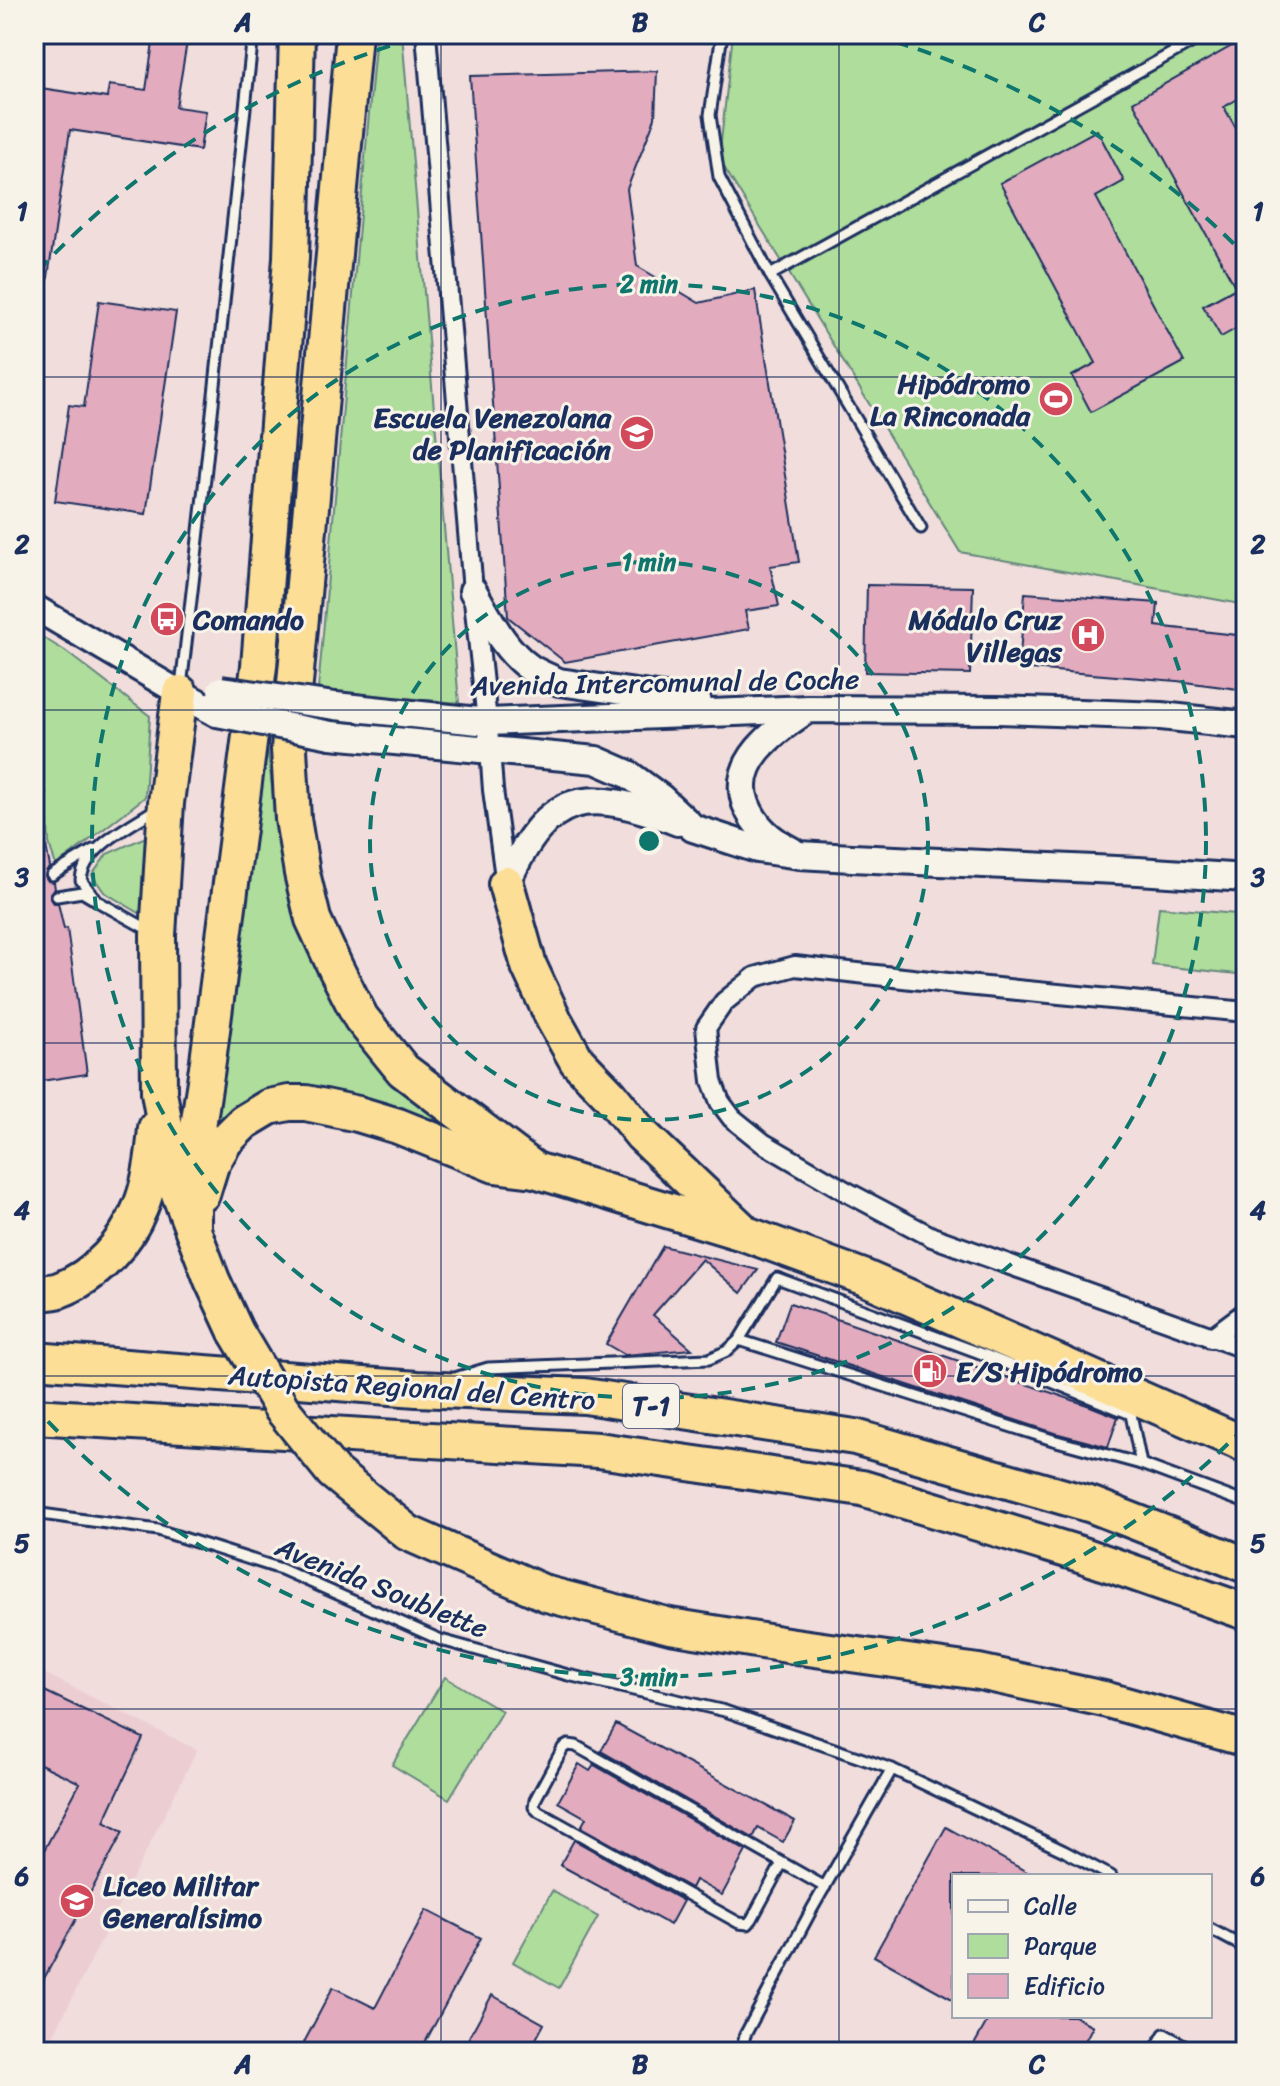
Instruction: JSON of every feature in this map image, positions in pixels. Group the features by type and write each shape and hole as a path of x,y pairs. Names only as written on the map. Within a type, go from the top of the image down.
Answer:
{"highway":[{"path":"193,1230 193,1160 259,666 291,258 297,34"},
{"path":"354,34 289,749 293,819 313,919 361,1018 403,1070 535,1170"},
{"path":"34,1292 57,1291 92,1272 119,1247 141,1207 154,1154 159,1092 158,935 166,803 180,693"},
{"path":"506,884 529,966 577,1061 642,1135 746,1234"},
{"path":"159,1092 175,1183 212,1280 236,1332 282,1409 333,1472 408,1533 547,1594 655,1622 787,1645 979,1672 1104,1699 1246,1739"},
{"path":"193,1230 211,1165 225,1141 244,1122 269,1107 306,1103 398,1126 495,1165 535,1170 746,1234 863,1277 1246,1445"},
{"name":"Autopista Regional del Centro","path":"34,1360 417,1389 585,1396 855,1437 1092,1505 1246,1565"},
{"name":"Autopista Regional del Centro","path":"34,1416 598,1450 862,1488 1080,1554 1246,1612"}],"main road":[{"path":"473,591 504,643 529,668 559,682 685,700 729,712"},
{"name":"Avenida Intercomunal de Coche","path":"180,693 331,735 596,760 628,774 661,798 693,828 757,849 799,855 1246,878"},
{"name":"Avenida Intercomunal de Coche","path":"219,702 335,706 488,722 808,709 998,710 1161,716 1246,725"},
{"path":"799,855 759,828 743,796 742,779 750,760 764,744 779,729 808,709"},
{"path":"506,884 519,855 546,820 559,810 580,802 604,801 639,807 693,828"}],"street":[{"path":"426,34 473,591 506,884"},
{"path":"34,607 180,693"},
{"path":"1246,1012 795,966 755,977 724,1002 706,1028 712,1081 720,1102 732,1118 763,1143 932,1237 1246,1349"},
{"path":"1211,1338 1246,1312"}],"lane":[{"path":"180,693 253,34"},
{"path":"722,34 710,115 719,177 770,275 921,528"},
{"path":"770,275 1207,34"},
{"path":"52,875 166,803"},
{"path":"97,901 81,880 82,872 100,846"},
{"path":"57,896 82,892 158,935"},
{"path":"417,1389 488,1368 709,1359 727,1351 739,1340 777,1278 980,1353 1131,1414 1141,1464"},
{"path":"739,1340 1053,1440 1141,1464 1246,1503"},
{"name":"Avenida Soublette","path":"34,1513 158,1530 281,1569 441,1640 568,1675 725,1711 892,1769 1107,1874"},
{"path":"782,1863 752,1919 748,1924 739,1923 539,1812 534,1807 535,1800 563,1748 576,1746 825,1887"},
{"path":"741,2052 745,2035 892,1769"},
{"path":"1212,1930 1246,1948"},
{"path":"1154,2052 1164,2034 1197,2052"}],"shaded area":[{"name":"Liceo Militar Generalísimo","path":"34,1668 197,1750 45,2052 34,2052"}],"green space":[{"path":"376,34 402,34 459,703 318,690"},
{"name":"Hipódromo La Rinconada","path":"733,34 1246,34 1246,605 960,552 719,159"},
{"path":"34,632 65,651 150,716 145,797 56,866 49,843 46,791 34,792"},
{"path":"267,745 280,854 293,919 327,990 366,1045 483,1147 327,1092 208,1144"},
{"path":"148,836 146,917 104,892 92,875 107,854"},
{"path":"1159,907 1246,915 1246,975 1152,965"},
{"path":"445,1677 502,1711 449,1799 392,1765"},
{"path":"552,1891 598,1917 559,1988 513,1962"}],"building":[{"path":"154,36 187,42 176,107 206,111 200,150 70,130 45,297 34,296 34,87 107,98 109,85 146,90"},
{"path":"1246,38 1246,94 1224,107 1246,146 1246,323 1221,337 1203,306 1236,288 1133,102"},
{"name":"Escuela Venezolana de Planificación","path":"657,71 655,118 627,189 637,266 699,303 755,290 799,562 770,566 779,606 745,611 749,629 565,662 508,617 470,76"},
{"path":"1097,130 1124,181 1096,197 1184,362 1091,412 1072,376 1096,363 1000,183"},
{"path":"99,301 176,312 146,514 55,501 69,405 84,407"},
{"path":"867,585 973,587 970,674 865,672"},
{"name":"Módulo Cruz Villegas","path":"1025,593 1158,603 1156,626 1246,636 1246,690 1019,668"},
{"path":"43,829 50,867 45,876 48,881 54,882 55,889 50,893 50,898 58,903 64,929 67,928 87,1074 41,1081 34,1022 34,933 41,932 34,901 34,830"},
{"path":"663,1246 758,1270 741,1293 702,1259 653,1315 692,1349 625,1355 606,1344"},
{"path":"790,1303 1118,1417 1108,1447 1055,1433 776,1342"},
{"path":"34,1686 143,1738 104,1822 123,1832 34,1997 34,1869 80,1783 34,1761"},
{"path":"616,1724 795,1821 783,1842 758,1828 753,1838 601,1751"},
{"path":"579,1764 590,1771 594,1765 746,1851 722,1895 695,1880 691,1888 581,1827 586,1818 558,1802"},
{"path":"946,1827 1030,1874 952,1874 952,1999 874,1956"},
{"path":"574,1840 683,1901 670,1925 560,1865"},
{"path":"426,1910 481,1938 420,2052 299,2052 333,1987 375,2008"},
{"path":"492,1995 544,2024 529,2052 461,2052"},
{"path":"989,2018 1078,2018 1093,2026 1079,2052 970,2052"}],"place":[{"name":"Hipódromo La Rinconada","path":"1056,399"},
{"name":"Escuela Venezolana de Planificación","path":"637,433"},
{"name":"Comando","path":"167,619"},
{"name":"Módulo Cruz Villegas","path":"1088,635"},
{"name":"E/S Hipódromo","path":"930,1371"},
{"name":"Liceo Militar Generalísimo","path":"77,1901"}]}
